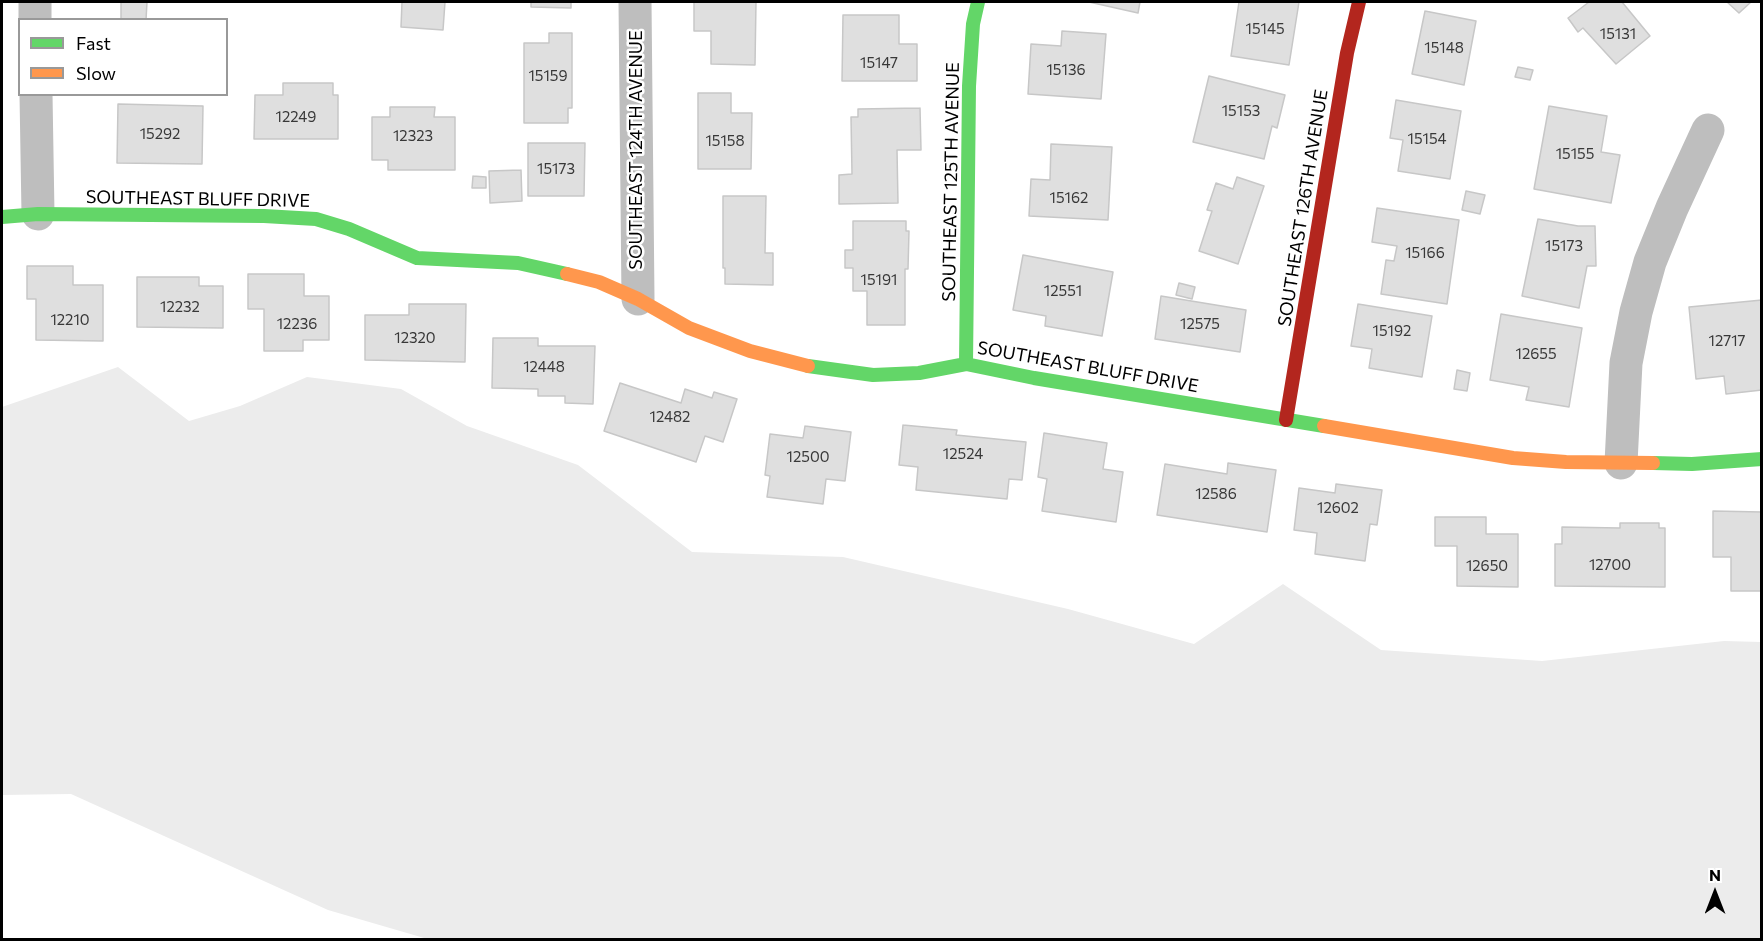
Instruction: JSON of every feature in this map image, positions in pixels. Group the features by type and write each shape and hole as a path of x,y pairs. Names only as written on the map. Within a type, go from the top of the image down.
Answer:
{"street":[{"path":"35,2 35,18"},
{"name":"SOUTHEAST 124TH AVENUE","path":"635,2 638,299"},
{"name":"SOUTHEAST 125TH AVENUE","path":"966,364 969,86 973,24 978,2"},
{"name":"SOUTHEAST 126TH AVENUE","path":"1286,420 1347,53 1359,2"},
{"path":"36,96 38,214"},
{"path":"1622,463 1626,363 1636,312 1650,262 1708,130"},
{"name":"SOUTHEAST BLUFF DRIVE","path":"2,217 38,214 264,216 316,219 349,229 417,258 518,263 599,282 638,299 689,328 750,351 809,366 873,375 919,373 966,364 1034,378 1512,458 1566,462 1692,464 1761,459"}],"shaded area":[{"path":"118,367 189,421 240,406 307,377 401,389 467,426 578,465 692,552 843,557 1068,609 1194,644 1283,584 1381,650 1542,661 1724,641 1761,642 1761,939 431,940 328,910 71,794 2,795 2,407"}],"building":[{"path":"121,2 147,2 146,18 121,18"},
{"path":"402,2 445,2 443,30 401,27"},
{"path":"531,2 571,2 571,8 531,7"},
{"path":"694,2 756,2 755,65 711,64 711,31 694,31"},
{"path":"1089,2 1140,2 1138,13"},
{"path":"1239,2 1299,2 1289,65 1231,56"},
{"path":"1589,2 1622,2 1650,36 1616,64 1583,28 1578,32 1568,18"},
{"path":"1727,2 1751,2 1739,13"},
{"path":"1425,11 1476,21 1464,85 1412,74"},
{"path":"843,15 899,15 899,44 917,44 917,81 842,81"},
{"path":"1062,31 1106,34 1101,99 1028,94 1031,44 1061,46"},
{"path":"549,33 572,33 572,108 568,108 568,123 524,123 524,43 549,43"},
{"path":"1518,67 1533,70 1530,80 1515,77"},
{"path":"1209,76 1285,95 1277,128 1272,126 1264,159 1193,142"},
{"path":"283,83 333,83 333,95 338,95 338,139 254,139 255,95 283,95"},
{"path":"698,93 731,93 731,113 752,113 751,169 698,169"},
{"path":"1396,100 1461,111 1450,179 1398,171 1403,140 1390,138"},
{"path":"118,104 203,106 202,164 117,163"},
{"path":"1549,106 1607,116 1601,152 1620,155 1611,203 1534,189"},
{"path":"390,107 435,107 434,117 455,117 455,170 388,170 388,160 372,160 372,117 390,117"},
{"path":"920,108 921,150 897,150 898,203 839,204 839,175 852,174 851,117 858,117 858,109"},
{"path":"528,143 585,143 584,196 528,196"},
{"path":"1051,144 1112,147 1108,220 1029,216 1031,179 1050,180"},
{"path":"521,170 522,201 490,203 489,171"},
{"path":"473,176 486,177 486,188 472,188"},
{"path":"1237,177 1264,186 1238,264 1199,251 1212,211 1207,210 1216,183 1233,189"},
{"path":"1466,191 1485,195 1480,214 1462,210"},
{"path":"723,196 766,196 765,253 773,253 773,285 725,284"},
{"path":"1377,208 1459,220 1447,304 1381,294 1386,260 1394,261 1397,246 1372,242"},
{"path":"1538,219 1578,226 1595,226 1596,266 1587,266 1579,308 1522,296"},
{"path":"853,221 906,221 906,231 909,231 908,269 905,269 905,325 867,325 867,291 853,291 853,268 845,268 845,250 853,250"},
{"path":"1023,255 1113,272 1102,336 1045,326 1046,316 1013,310"},
{"path":"27,266 73,266 73,285 103,285 103,341 36,340 36,299 27,299"},
{"path":"248,274 304,274 304,296 329,296 329,340 303,340 303,351 264,351 264,309 248,309"},
{"path":"137,277 199,277 199,286 223,286 223,328 137,327"},
{"path":"1179,283 1195,287 1192,299 1176,295"},
{"path":"1161,296 1246,310 1240,352 1155,339"},
{"path":"1762,300 1762,390 1726,394 1724,376 1696,379 1689,307"},
{"path":"409,304 466,304 465,362 365,360 365,315 409,315"},
{"path":"1358,304 1432,316 1422,377 1369,368 1372,349 1351,346"},
{"path":"1501,314 1582,328 1569,407 1526,400 1529,387 1490,380"},
{"path":"493,338 538,338 538,346 595,346 593,404 565,403 565,396 538,396 538,389 492,388"},
{"path":"1457,370 1470,373 1467,391 1454,389"},
{"path":"620,383 681,403 685,389 712,398 714,392 737,399 723,442 705,436 696,462 604,431"},
{"path":"903,425 957,430 956,435 1026,442 1022,480 1009,479 1007,499 916,490 918,467 899,465"},
{"path":"805,426 851,432 845,481 826,479 823,504 767,497 770,476 765,475 770,434 803,438"},
{"path":"1044,433 1107,443 1103,469 1123,472 1116,522 1042,511 1047,479 1038,477"},
{"path":"1228,463 1276,470 1267,532 1157,515 1165,464 1227,474"},
{"path":"1336,484 1382,490 1377,525 1370,524 1365,561 1315,554 1317,533 1294,530 1299,488 1335,493"},
{"path":"1713,511 1762,512 1762,591 1731,591 1731,557 1713,557"},
{"path":"1435,517 1486,517 1486,534 1518,534 1518,587 1457,586 1457,546 1435,546"},
{"path":"1620,523 1659,523 1659,528 1665,528 1665,587 1555,586 1555,544 1562,544 1562,527 1620,528"}],"traffic: fast":[{"path":"966,364 969,86 973,24 978,2"},
{"path":"2,217 38,214 264,216 316,219 349,229 417,258 518,263 567,274"},
{"path":"808,366 873,375 919,373 966,364 1034,378 1324,426"},
{"path":"1653,463 1692,464 1762,459"}],"traffic: slow":[{"path":"567,274 599,282 638,299 689,328 750,351 808,366"},
{"path":"1324,426 1513,458 1566,462 1653,463"}],"traffic: jam":[{"path":"1286,420 1347,53 1359,2"}]}
